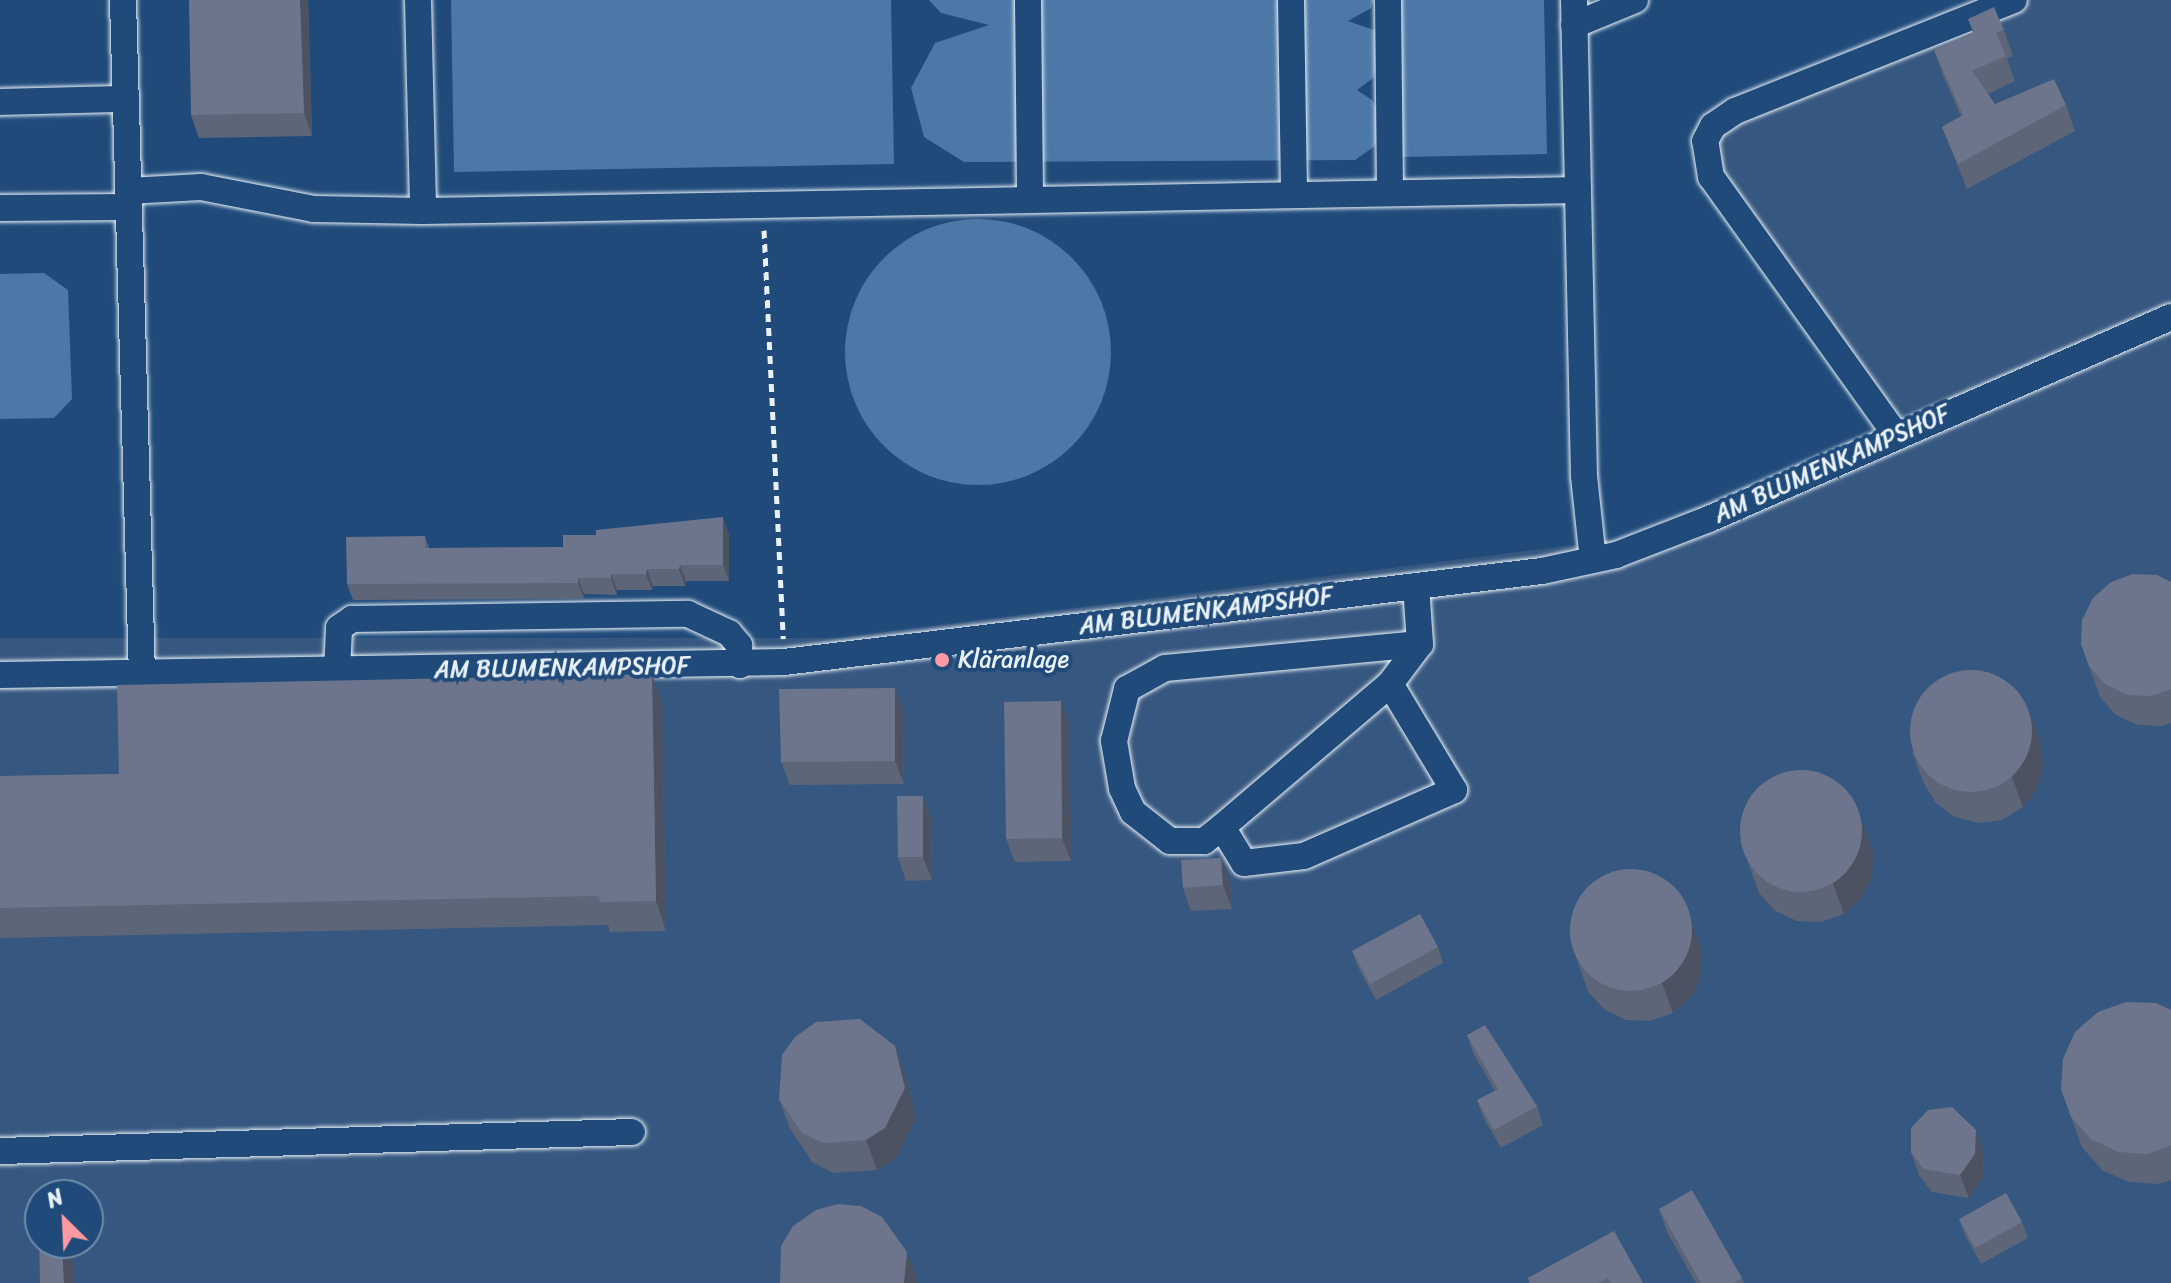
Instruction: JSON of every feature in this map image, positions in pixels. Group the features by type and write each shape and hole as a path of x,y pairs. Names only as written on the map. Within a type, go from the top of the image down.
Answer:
{"street":[{"path":"123,0 142,674"},
{"path":"418,0 423,211"},
{"path":"1028,0 1030,200"},
{"path":"1291,0 1294,195"},
{"path":"1388,0 1390,193"},
{"path":"1593,560 1584,476 1574,12 1635,0"},
{"path":"1896,435 1711,177 1705,141 1713,126 1735,111 2014,0"},
{"path":"0,102 126,99"},
{"path":"0,208 128,199 201,187 314,209 423,211 1578,190"},
{"name":"AM BLUMENKAMPSHOF","path":"0,675 337,671 784,650 1416,586 1593,560 1709,519 2171,317"},
{"path":"1416,586 1420,644 1390,684 1222,827 1204,841 1170,841 1133,812 1122,788 1114,741 1127,689 1165,668 1420,644"},
{"path":"337,671 339,628 352,619 688,614 709,620 738,653"},
{"path":"1222,827 1244,863 1304,856 1454,790 1390,684"},
{"path":"0,1151 632,1132"}],"path":[{"path":"763,205 784,650"},
{"path":"738,653 784,650 799,636"}],"shaded area":[{"path":"451,0 891,0 894,164 454,172"},
{"path":"929,0 1374,0 1371,8 1348,21 1374,30 1382,53 1373,78 1357,90 1372,100 1383,121 1375,146 1355,160 964,162 924,137 911,88 935,43 989,25 941,13"},
{"path":"1399,0 1544,0 1547,154 1402,157"},
{"path":"2029,0 2171,0 2171,1283 0,1283 0,638 837,638 1676,532 1896,434 1711,177 1713,126"},
{"path":"978,219 1029,229 1072,258 1101,301 1111,352 1101,403 1072,446 1029,475 978,485 927,475 884,446 855,403 845,352 855,301 884,258 927,229"},
{"path":"44,273 68,290 72,399 54,418 0,419 0,274"}],"building":[{"path":"189,0 300,0 304,113 191,115"},
{"path":"1994,7 2004,30 1996,33 2006,56 1972,71 1995,104 2054,79 2066,105 1958,164 1942,127 1963,115 1934,50 1974,32 1968,19"},
{"path":"723,517 723,565 647,569 646,574 578,578 578,583 347,584 346,537 425,536 425,548 563,547 563,535 596,535 596,530"},
{"path":"2133,574 2157,575 2171,582 2171,689 2151,696 2127,695 2105,684 2089,666 2081,644 2082,620 2093,598 2111,582"},
{"path":"1971,670 1994,675 2014,688 2027,708 2032,731 2027,754 2014,774 1994,787 1971,792 1948,787 1928,774 1915,754 1910,731 1915,708 1928,688 1948,675"},
{"path":"652,674 656,901 600,902 599,896 0,908 0,776 119,774 117,685"},
{"path":"895,688 895,761 781,762 779,689"},
{"path":"1061,701 1062,838 1006,839 1004,702"},
{"path":"1801,770 1824,775 1844,788 1857,808 1862,831 1857,854 1844,874 1824,887 1801,892 1778,887 1758,874 1745,854 1740,831 1745,808 1758,788 1778,775"},
{"path":"897,796 923,796 923,857 898,857"},
{"path":"1221,858 1223,885 1183,888 1181,860"},
{"path":"1631,869 1654,874 1674,887 1687,907 1692,930 1687,953 1674,973 1654,986 1631,991 1608,986 1588,973 1575,953 1570,930 1575,907 1588,887 1608,874"},
{"path":"1420,914 1438,947 1370,984 1352,951"},
{"path":"2126,1002 2156,1003 2171,1010 2171,1145 2148,1154 2118,1152 2091,1139 2071,1117 2061,1089 2063,1059 2075,1032 2098,1012"},
{"path":"860,1019 895,1046 905,1088 885,1128 866,1140 823,1143 802,1133 779,1099 782,1055 795,1037 816,1022"},
{"path":"1485,1025 1537,1106 1494,1130 1477,1100 1498,1089 1467,1035"},
{"path":"1952,1107 1976,1130 1975,1154 1960,1175 1924,1169 1911,1152 1911,1128 1928,1110"},
{"path":"1692,1190 1742,1278 1734,1283 1701,1283 1659,1209"},
{"path":"2006,1193 2022,1222 1975,1248 1959,1219"},
{"path":"838,1204 861,1206 882,1217 907,1252 904,1283 780,1283 781,1246 793,1226 816,1210"},
{"path":"1614,1231 1643,1283 1611,1283 1608,1278 1598,1283 1530,1283 1528,1278"},
{"path":"40,1259 63,1259 64,1283 40,1283"}],"place":[{"name":"Kläranlage","path":"942,660"}]}
